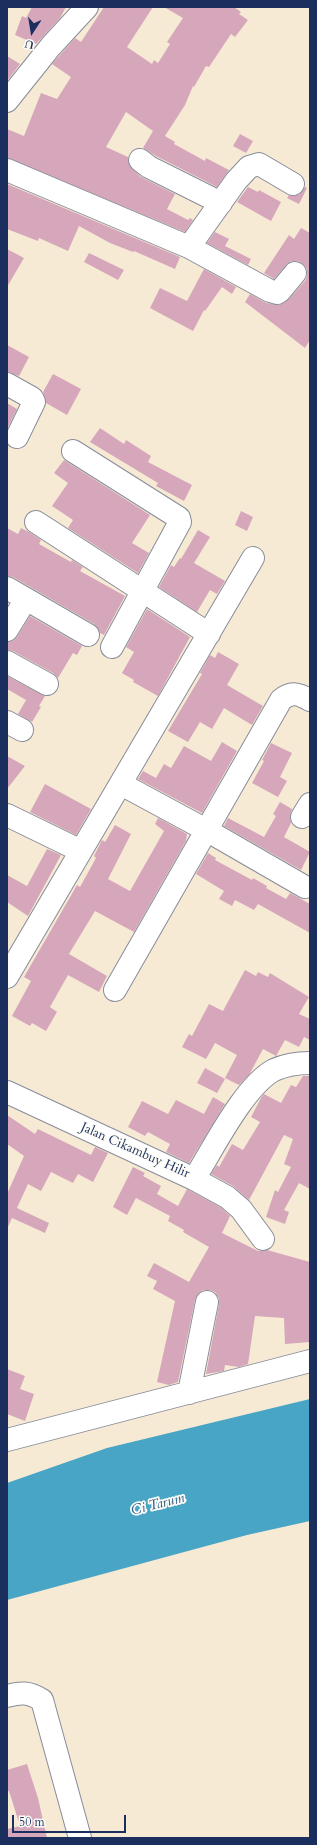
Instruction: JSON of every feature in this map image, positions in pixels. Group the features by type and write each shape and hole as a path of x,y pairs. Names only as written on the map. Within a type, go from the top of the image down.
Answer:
{"street":[{"path":"7,101 51,46 87,7"},
{"path":"140,160 149,167 221,203"},
{"path":"189,247 236,181 249,167 259,164 293,184"},
{"path":"7,170 189,247 232,271 277,293 295,273"},
{"path":"7,384 32,398 34,402 17,436"},
{"path":"73,451 179,518 180,525 112,647"},
{"path":"36,522 209,634"},
{"path":"7,977 253,558"},
{"path":"7,588 88,635"},
{"path":"7,630 26,599"},
{"path":"7,662 47,684"},
{"path":"115,990 208,831 281,700 292,694 300,695 310,700"},
{"path":"121,784 208,831 305,887"},
{"path":"7,815 81,851"},
{"name":"Jalan Cikambuy Hilir","path":"7,1092 194,1179 230,1121 258,1082 275,1070 288,1065 310,1063"},
{"path":"194,1179 227,1197 241,1209 263,1238"},
{"path":"190,1393 207,1302"},
{"path":"7,1440 310,1361"},
{"path":"7,1696 21,1692 32,1694 42,1700 80,1838"}],"water":[{"name":"Ci Tarum","path":"310,1399 310,1521 247,1535 7,1600 7,1483 107,1448"}],"building":[{"path":"32,7 66,7 60,18 36,44 15,35 22,16 26,18"},
{"path":"104,7 153,7 127,47 152,64 154,60 158,63 170,44 167,42 183,18 164,7 234,7 241,12 239,14 248,20 235,37 231,34 209,67 206,66 194,87 193,86 185,105 165,136 175,142 174,144 205,161 206,158 229,170 217,187 143,148 153,131 126,112 106,147 128,157 129,165 141,177 175,194 167,209 188,220 190,218 193,220 185,232 7,158 7,129 24,136 41,93 57,99 71,77 52,64 75,38 81,42"},
{"path":"7,56 20,64 7,81"},
{"path":"240,134 253,141 246,153 233,146"},
{"path":"7,184 180,257 175,269 134,251 133,252 110,243 79,226 68,251 39,238 38,241 7,229"},
{"path":"248,187 258,192 259,190 281,202 271,221 237,202"},
{"path":"305,187 307,188 299,204 287,198 289,195 299,195"},
{"path":"301,228 310,233 310,340 305,348 245,302 250,294 266,303 279,305 289,299 305,281 307,269 298,261 291,261 274,279 264,273 289,235 294,239"},
{"path":"215,232 229,239 225,246 251,259 248,265 207,243"},
{"path":"7,249 24,258 7,287"},
{"path":"89,253 124,270 118,280 84,262"},
{"path":"204,269 236,287 232,294 222,287 205,311 204,310 193,331 150,308 160,288 187,301"},
{"path":"7,345 29,357 19,376 7,372"},
{"path":"53,374 81,389 67,415 46,403 43,392"},
{"path":"7,403 17,409 7,429"},
{"path":"100,428 124,444 126,440 151,456 148,462 192,485 184,501 156,486 158,483 90,442"},
{"path":"64,460 150,515 132,543 149,553 138,573 68,528 73,520 52,506 68,483 54,473"},
{"path":"241,511 253,517 247,531 235,525"},
{"path":"7,528 18,534 21,528 29,532 41,540 39,544 71,562 72,560 83,567 80,571 125,596 104,635 100,633 94,624 13,577 7,576"},
{"path":"198,530 210,537 194,563 225,581 217,594 210,590 197,612 159,587 171,565 174,567 180,558 181,559"},
{"path":"147,609 190,637 158,696 133,682 134,680 122,673 134,652 126,647"},
{"path":"30,616 82,646 77,655 73,653 58,678 53,673 13,651 7,650 7,642 13,641 17,637"},
{"path":"218,652 239,664 227,685 263,706 252,725 224,708 212,729 200,722 188,742 168,731 202,674 200,673 210,655 215,658"},
{"path":"7,676 45,696 39,706 41,707 32,722 18,714 26,700 7,689"},
{"path":"222,742 237,751 202,813 138,779 143,771 156,778 164,764 171,768 184,746 211,761"},
{"path":"271,743 292,753 280,777 287,781 278,797 252,783 264,761 262,760"},
{"path":"7,756 25,766 7,789"},
{"path":"45,784 91,809 76,835 30,812"},
{"path":"280,802 292,809 290,816 291,823 284,837 310,852 301,870 224,826 228,818 264,837 276,816 273,814"},
{"path":"158,818 187,834 186,841 134,932 95,911 69,954 107,976 99,992 68,975 50,1007 57,1012 46,1031 32,1023 30,1026 12,1016 31,981 24,977 77,885 80,887 96,858 94,856 102,840 105,842 115,825 131,834 108,879 130,891 164,831 155,824"},
{"path":"47,849 61,855 28,916 7,902 7,875 27,886"},
{"path":"208,853 216,858 215,860 252,880 253,878 267,886 266,888 286,899 290,893 310,904 310,933 258,904 254,910 235,900 232,906 219,899 224,891 196,874"},
{"path":"245,970 256,976 258,972 268,977 270,973 309,997 299,1014 310,1019 310,1040 304,1037 299,1047 285,1040 276,1056 263,1049 249,1075 239,1085 225,1078 237,1055 215,1043 206,1059 182,1047 189,1034 192,1036 209,1004 223,1011"},
{"path":"205,1068 225,1079 217,1093 197,1083"},
{"path":"303,1076 310,1076 310,1189 299,1183 284,1210 289,1212 285,1224 266,1217 275,1190 278,1192 291,1167 284,1164 293,1139 284,1135 249,1200 233,1186 211,1174 217,1165 219,1167 232,1144 243,1150 260,1122 251,1117 264,1094 281,1103 291,1085 296,1087"},
{"path":"213,1097 225,1104 189,1163 166,1152 170,1144 148,1132 145,1136 128,1127 142,1101 168,1114 176,1100 204,1114"},
{"path":"7,1115 35,1134 38,1129 91,1155 95,1147 108,1153 93,1182 78,1174 73,1183 51,1172 41,1191 28,1184 17,1208 49,1223 45,1233 12,1218 7,1229 7,1194 24,1156 7,1144"},
{"path":"133,1167 145,1173 143,1176 161,1186 157,1194 178,1206 187,1189 220,1207 230,1216 222,1233 258,1251 267,1250 310,1262 310,1342 285,1344 284,1318 255,1316 248,1364 239,1367 225,1365 224,1371 206,1374 219,1298 215,1292 203,1290 198,1294 195,1300 178,1382 169,1385 157,1382 175,1301 153,1289 157,1281 147,1276 154,1263 189,1282 209,1247 183,1232 184,1230 168,1221 170,1216 136,1198 127,1215 113,1207"},
{"path":"7,1369 25,1376 20,1389 34,1394 25,1421 7,1414"},
{"path":"27,1764 38,1798 47,1838 7,1838 7,1829 20,1826 9,1791 7,1791 7,1770"}]}
